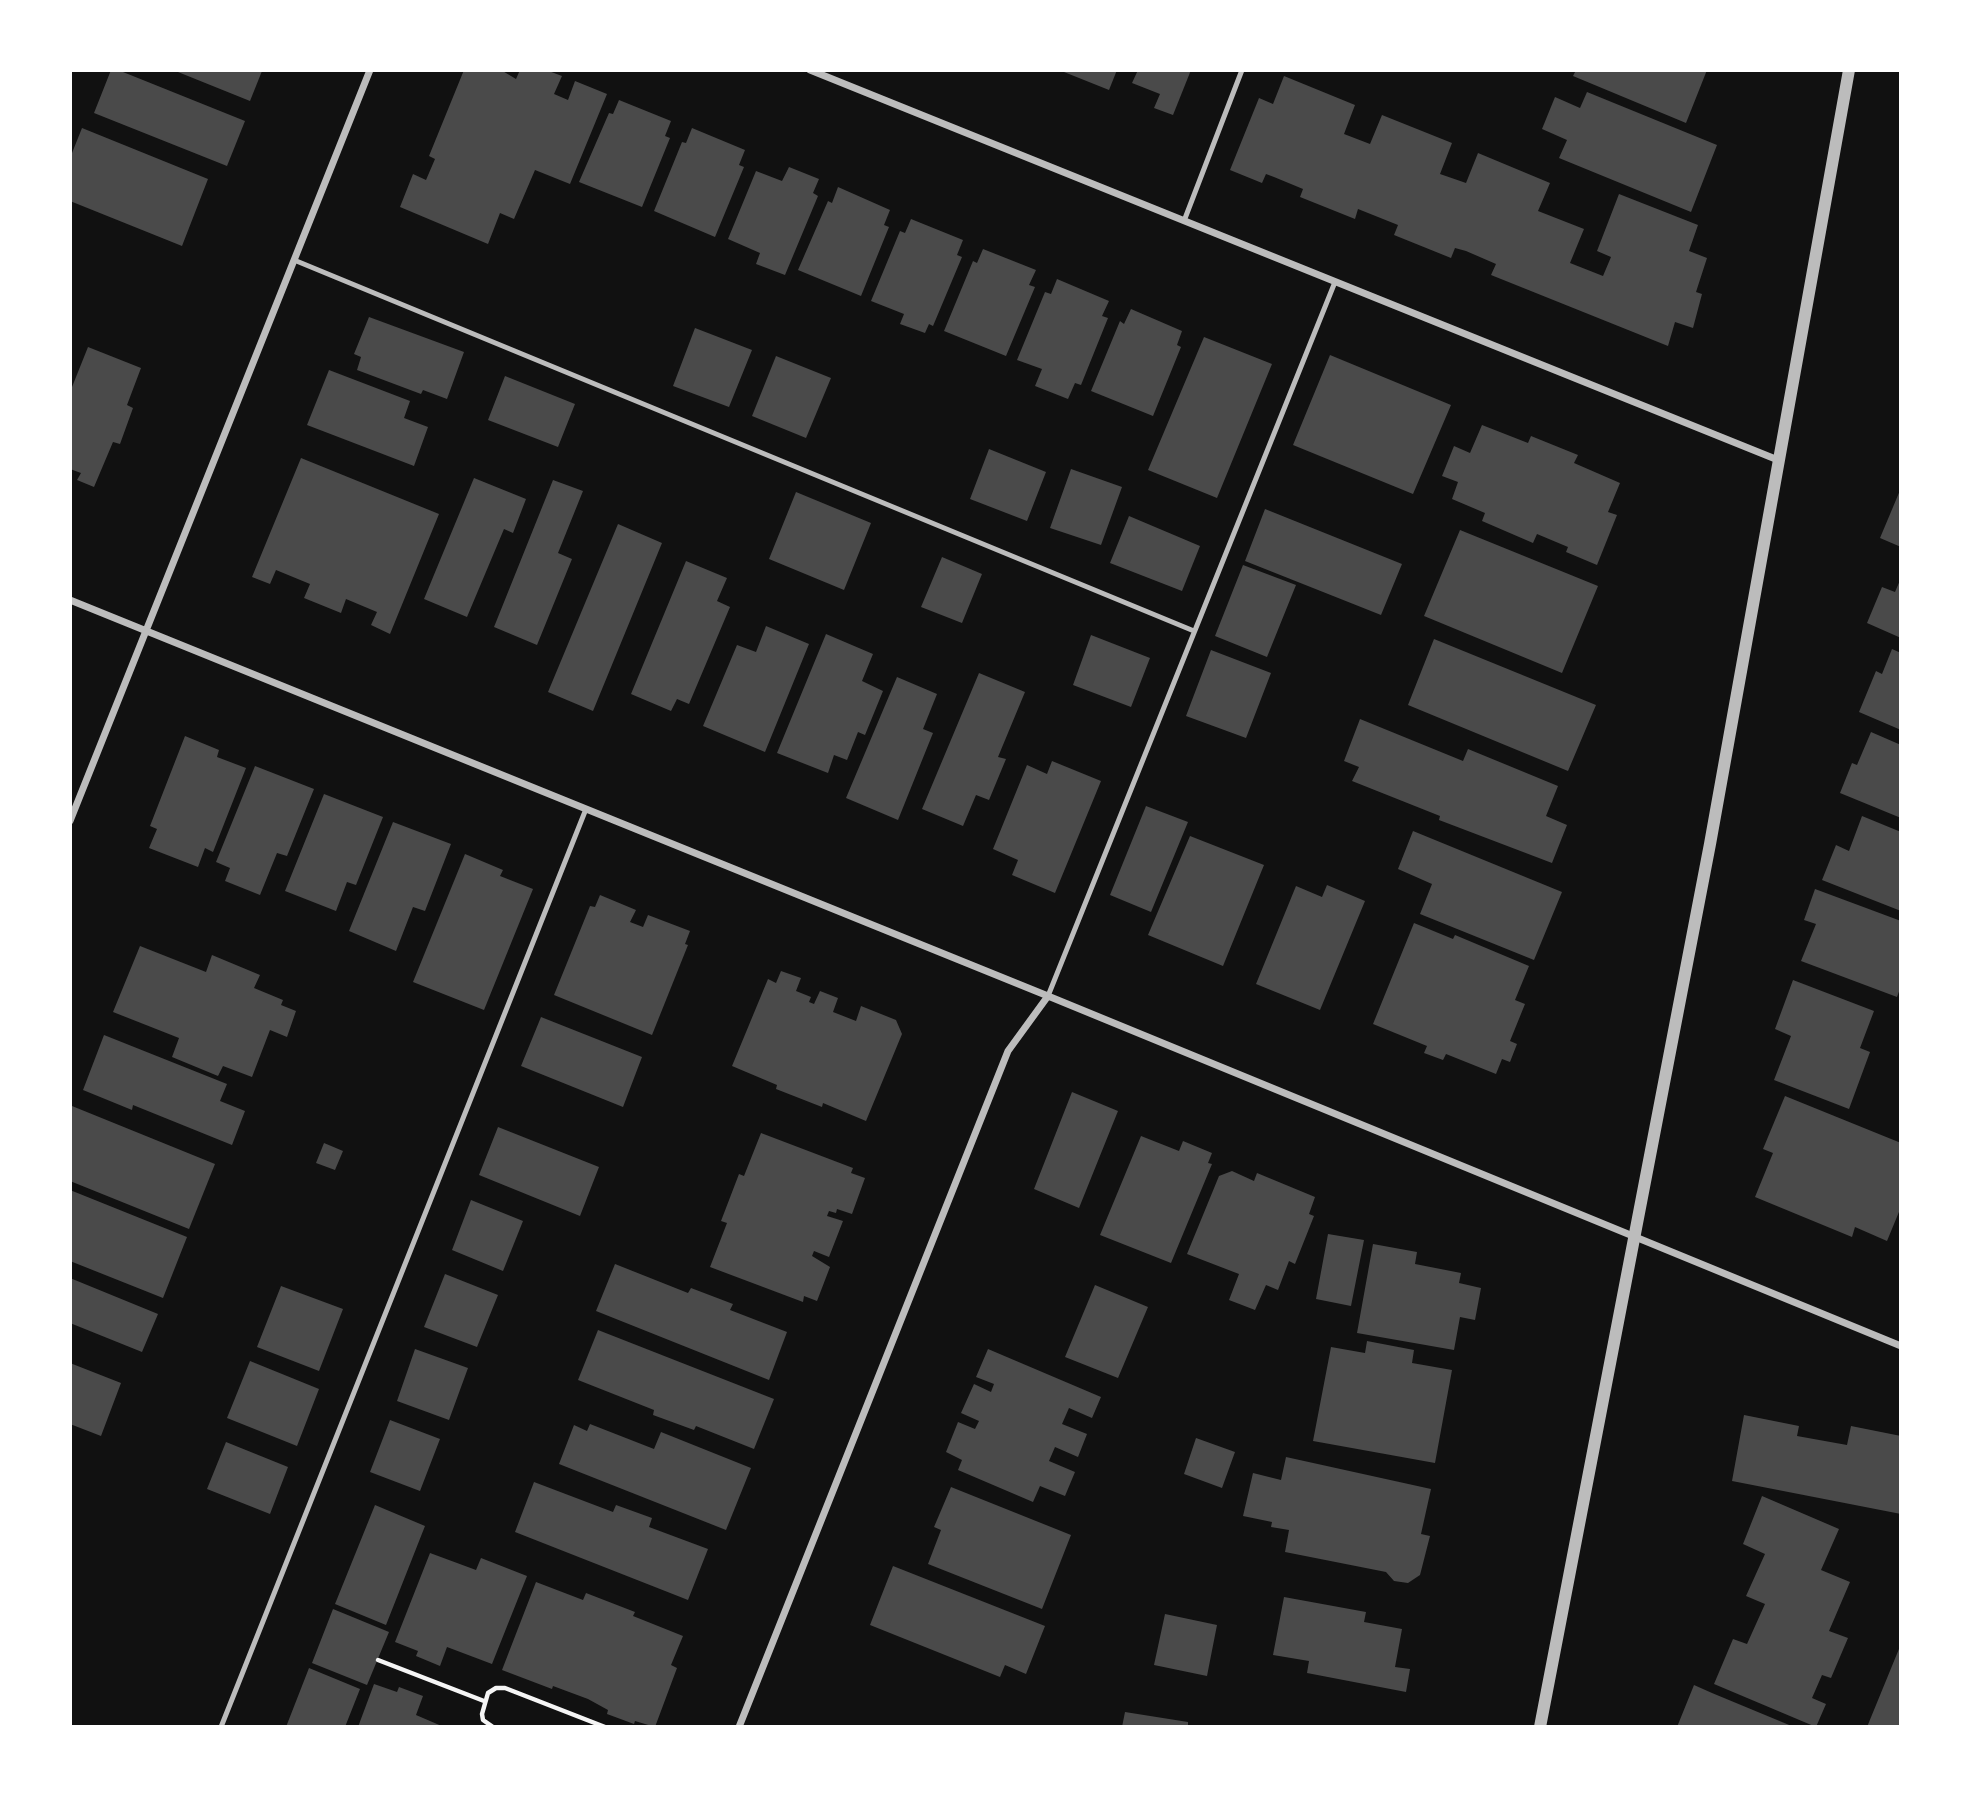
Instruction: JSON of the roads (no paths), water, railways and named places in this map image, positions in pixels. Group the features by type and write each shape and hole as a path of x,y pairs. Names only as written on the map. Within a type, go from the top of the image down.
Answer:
{"street":[{"path":"70,821 370,70"},
{"path":"810,70 1778,460"},
{"path":"1540,1727 1710,844 1849,70"},
{"path":"70,600 1048,996 1901,1346"},
{"path":"739,1727 1008,1051 1048,996"}],"lane":[{"path":"1184,221 1242,70"},
{"path":"294,260 1194,631"},
{"path":"1048,996 1335,282"},
{"path":"221,1727 586,809"}]}
